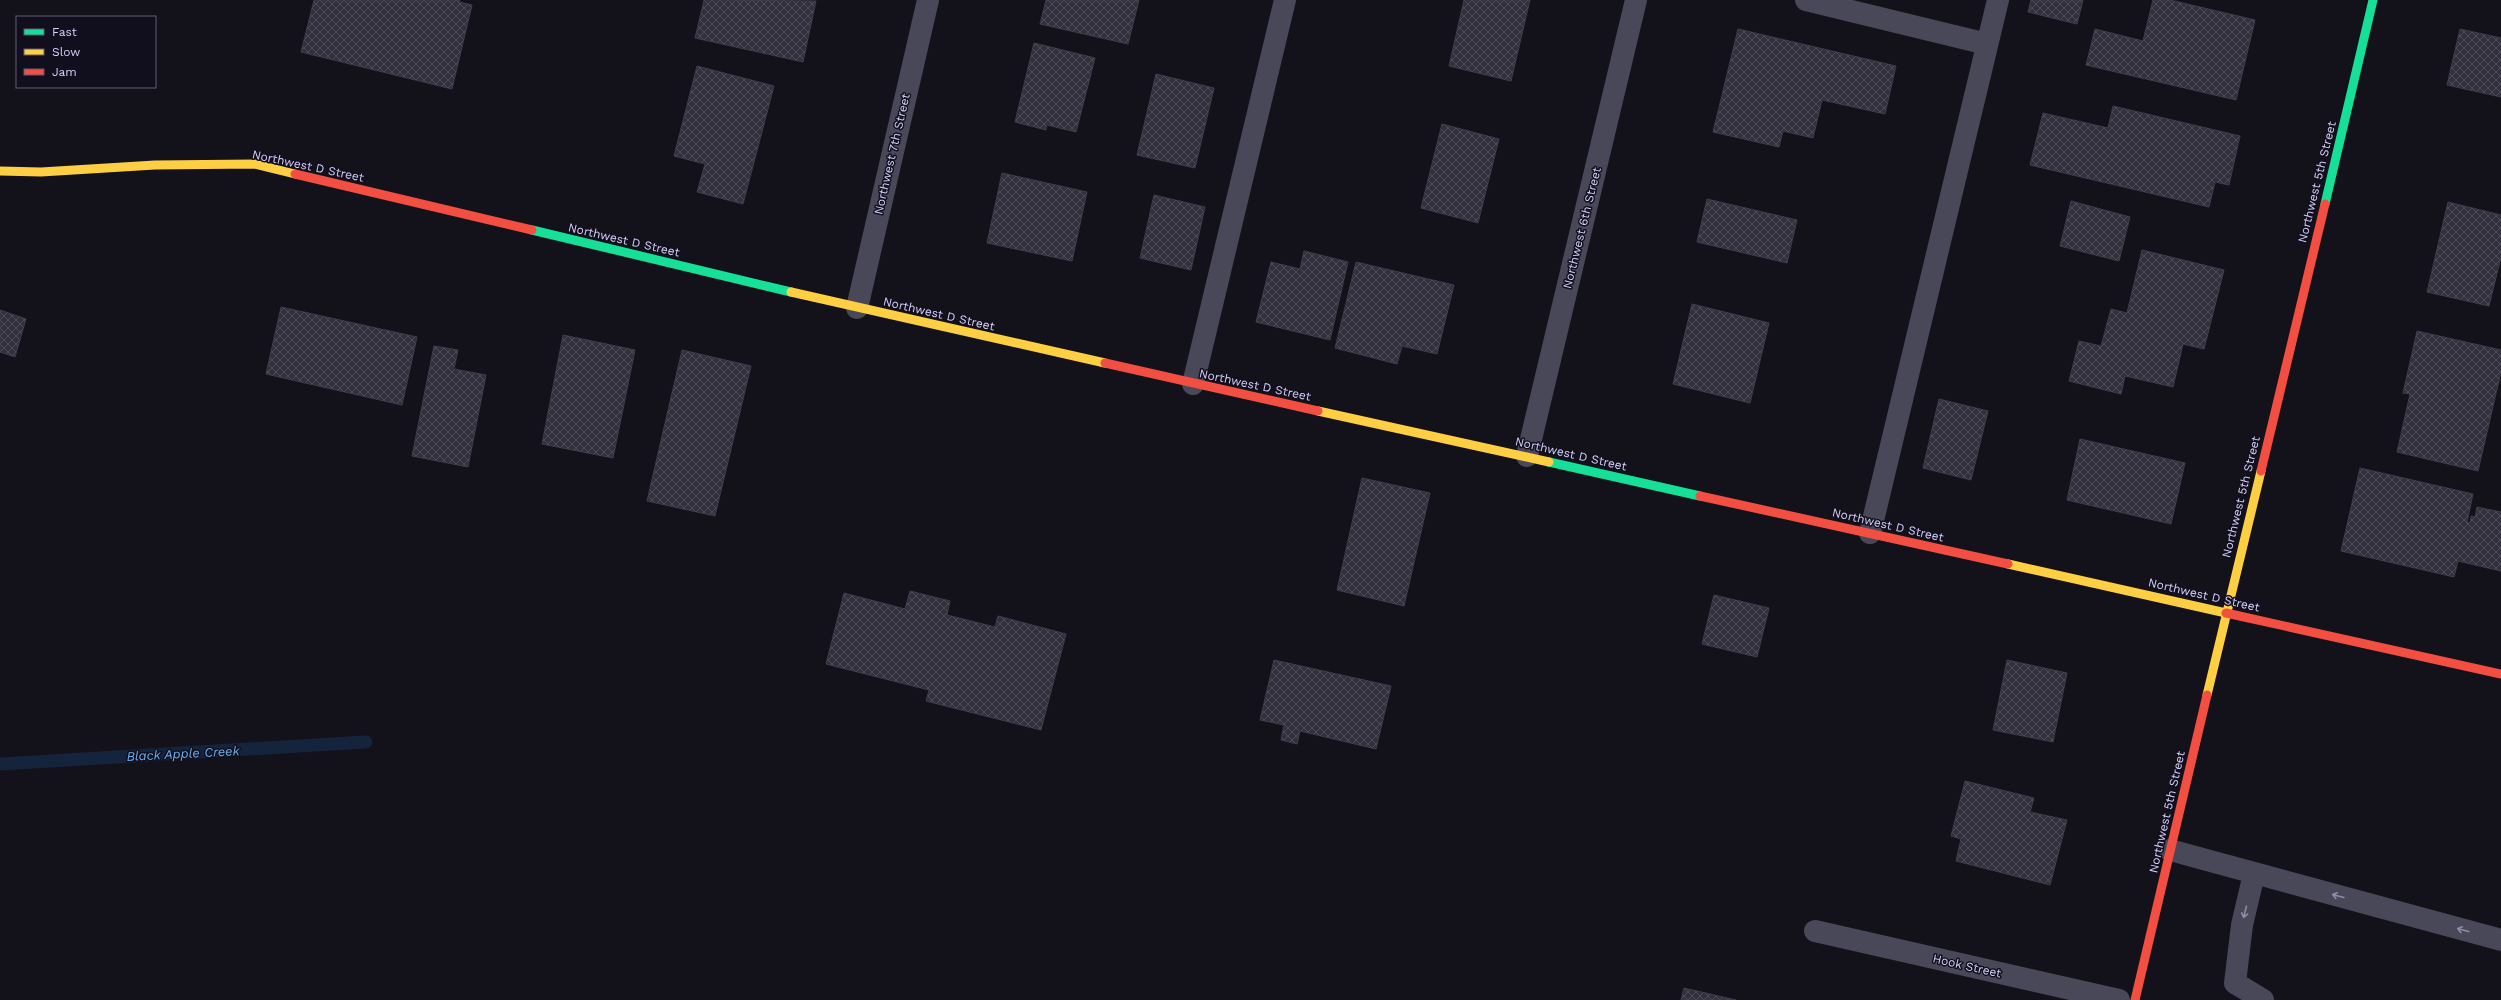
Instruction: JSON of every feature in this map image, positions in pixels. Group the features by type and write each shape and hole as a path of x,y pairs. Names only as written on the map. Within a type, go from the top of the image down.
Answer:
{"street":[{"name":"Northwest 7th Street","path":"857,308 928,0"},
{"path":"1193,384 1285,0"},
{"name":"Northwest 6th Street","path":"1527,456 1636,0"},
{"path":"1806,0 1987,44"},
{"path":"1870,533 1998,0"},
{"name":"Northwest 5th Street","path":"2135,1000 2373,0"},
{"name":"Northwest D Street","path":"0,171 41,172 155,165 255,164 857,308 2501,674"},
{"path":"2170,850 2501,940"},
{"path":"2254,874 2242,925 2234,983 2263,1000"},
{"name":"Hook Street","path":"1815,931 2119,1000"}],"building":[{"path":"314,0 460,0 459,2 472,5 452,89 301,52"},
{"path":"704,0 816,1 803,62 695,38"},
{"path":"1046,0 1139,0 1128,44 1040,24"},
{"path":"1464,0 1530,0 1511,81 1449,66"},
{"path":"2031,0 2083,0 2077,24 2028,12"},
{"path":"2153,0 2170,0 2255,20 2236,100 2086,65 2095,29 2143,41"},
{"path":"1738,29 1896,66 1885,114 1822,100 1813,138 1783,131 1779,147 1713,132"},
{"path":"2460,29 2501,38 2501,97 2447,85"},
{"path":"1034,43 1095,58 1076,132 1047,125 1046,130 1015,122"},
{"path":"697,66 774,86 743,204 697,192 705,164 674,156"},
{"path":"1156,74 1214,88 1195,168 1137,155"},
{"path":"2113,106 2240,136 2229,185 2215,182 2209,207 2030,165 2043,113 2108,128"},
{"path":"1442,124 1499,139 1478,223 1421,208"},
{"path":"1002,173 1087,192 1072,261 987,243"},
{"path":"1154,195 1205,207 1191,270 1140,258"},
{"path":"1707,199 1797,220 1787,263 1697,242"},
{"path":"2071,201 2130,217 2119,261 2060,246"},
{"path":"2448,202 2501,215 2501,257 2489,306 2427,292"},
{"path":"2142,250 2224,270 2204,349 2183,344 2173,387 2125,376 2121,394 2069,381 2079,341 2101,346 2111,309 2127,313"},
{"path":"1304,251 1348,262 1330,340 1256,322 1271,262 1300,269"},
{"path":"1356,262 1454,285 1437,354 1402,346 1397,364 1335,348"},
{"path":"1692,304 1769,323 1750,403 1673,384"},
{"path":"281,307 417,337 402,405 266,374"},
{"path":"0,310 26,319 15,357 0,352"},
{"path":"2417,331 2501,350 2501,372 2478,471 2397,452 2410,394 2403,393"},
{"path":"563,335 635,350 613,458 542,444"},
{"path":"434,346 458,350 454,369 486,375 468,467 412,456"},
{"path":"682,350 751,366 715,516 647,501"},
{"path":"1939,399 1988,411 1971,480 1923,468"},
{"path":"2080,439 2185,463 2171,524 2067,500"},
{"path":"2360,468 2473,494 2467,522 2470,523 2471,516 2475,517 2477,507 2501,512 2501,571 2458,561 2454,577 2341,551"},
{"path":"1362,478 1430,493 1404,606 1337,590"},
{"path":"910,591 950,601 947,615 995,627 998,616 1066,634 1041,730 926,701 929,690 826,664 844,593 905,609"},
{"path":"1714,595 1769,608 1757,657 1702,644"},
{"path":"1274,660 1391,686 1376,749 1300,731 1297,744 1281,740 1284,725 1260,720"},
{"path":"2007,660 2067,673 2053,742 1993,730"},
{"path":"1965,781 2034,798 2030,812 2067,820 2050,885 1956,861 1961,839 1951,836"},
{"path":"1684,988 1736,1000 1681,1000"}],"waterway":[{"name":"Black Apple Creek","path":"0,764 366,742"}],"traffic: fast":[{"path":"2325,204 2373,0"},
{"path":"532,230 791,292"},
{"path":"1549,462 1700,496"}],"traffic: slow":[{"path":"0,171 41,172 155,165 255,164 295,174"},
{"path":"791,292 1105,363"},
{"path":"1318,411 1549,462"},
{"path":"2207,695 2261,471"},
{"path":"2008,564 2226,613"}],"traffic: jam":[{"path":"295,174 532,230"},
{"path":"2261,471 2325,204"},
{"path":"1105,363 1318,411"},
{"path":"1700,496 2008,564"},
{"path":"2226,613 2501,674"},
{"path":"2135,1000 2207,695"}]}
